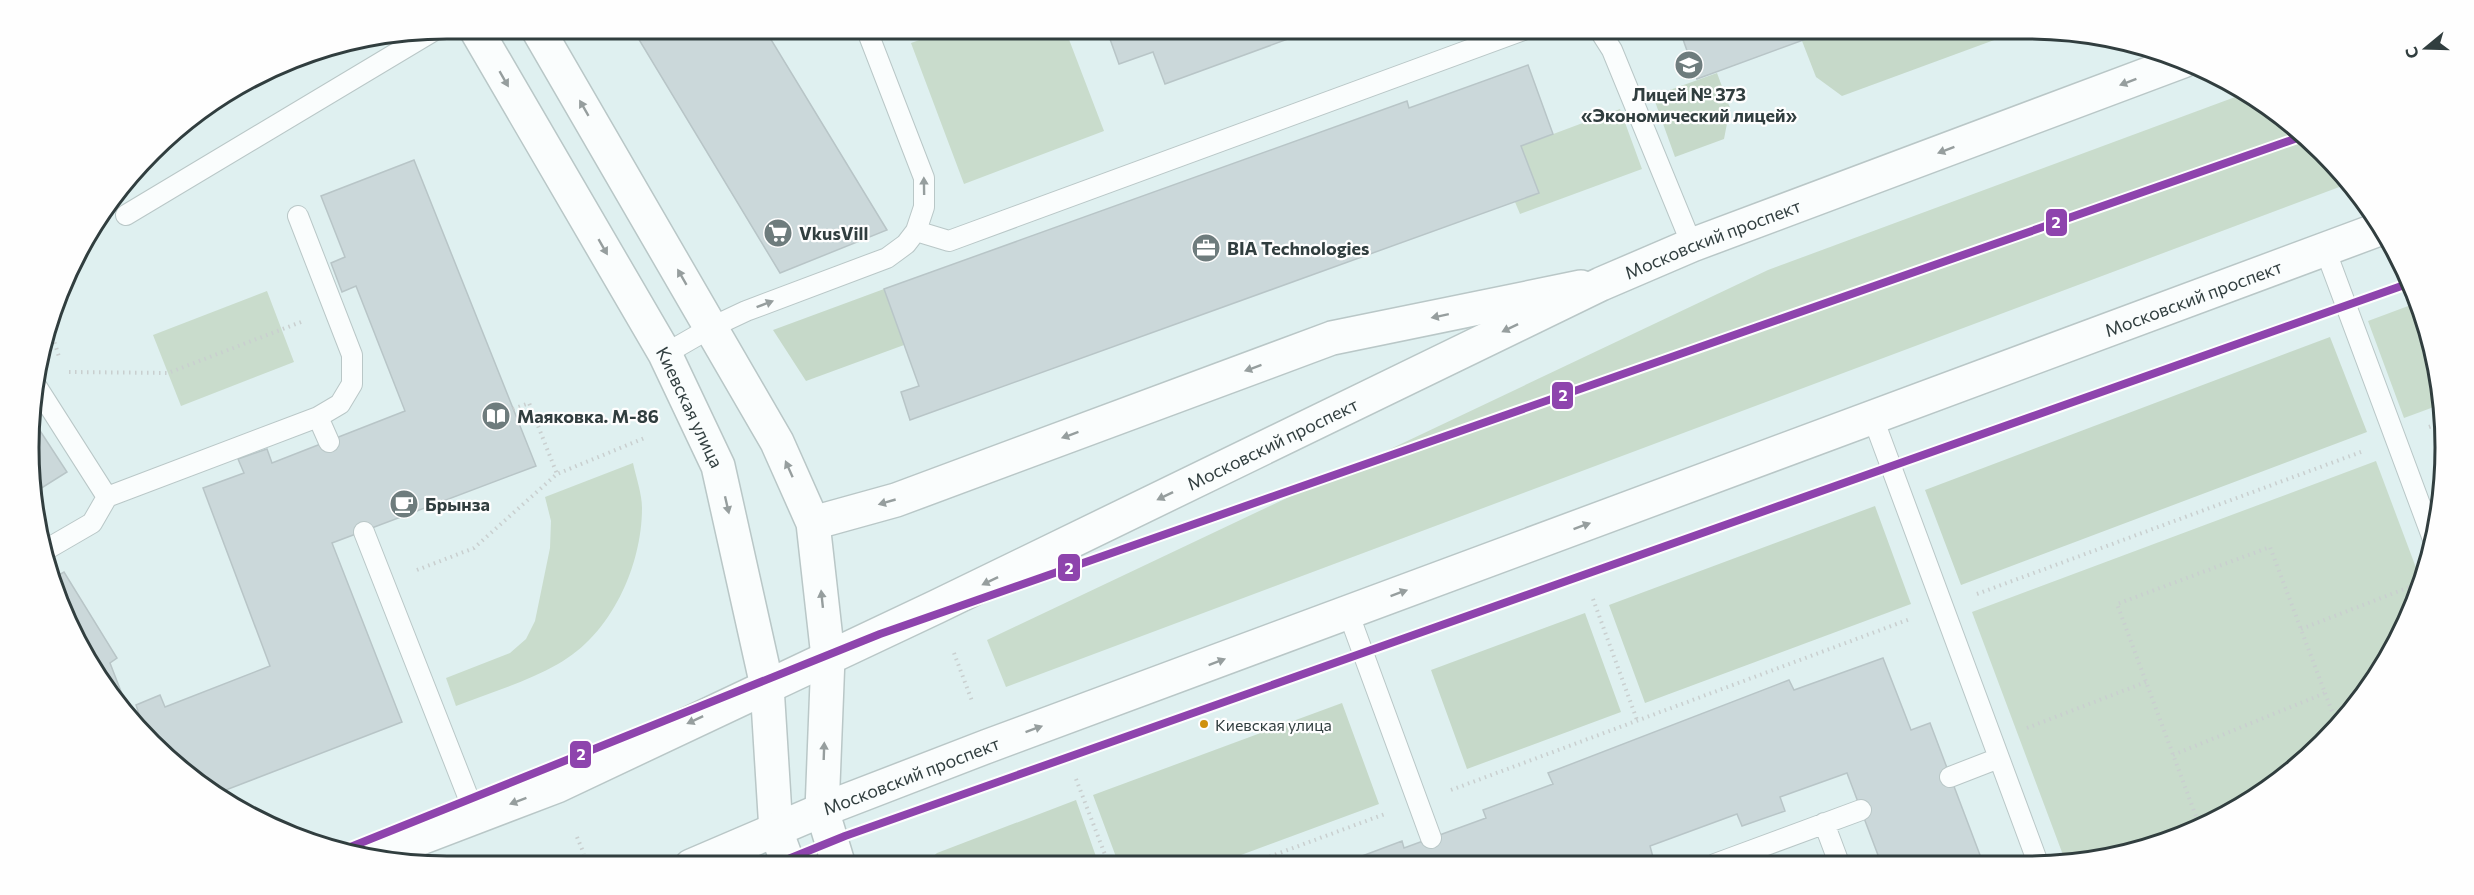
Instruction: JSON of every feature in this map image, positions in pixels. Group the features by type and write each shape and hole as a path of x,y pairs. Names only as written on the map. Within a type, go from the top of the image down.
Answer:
{"main road":[{"name":"Киевская улица","path":"481,39 665,354 718,466 767,686 776,831 785,856"},
{"path":"543,39 777,442 813,523 828,657 822,810 836,856"},
{"name":"Московский проспект","path":"384,851 557,786 963,594 1600,284 1692,246 2171,66"},
{"name":"Московский проспект","path":"715,856 822,810 2373,231"},
{"path":"813,523 896,500 1332,338 1600,284"}],"lane":[{"path":"665,354 712,327 746,311 887,258 906,244 916,231 924,207 924,178 870,39"},
{"path":"916,231 949,241 1499,39"},
{"path":"1604,39 1617,61 1692,246"},
{"path":"126,216 418,40"},
{"path":"51,546 92,523 107,497 318,417 340,404 352,384 352,355 298,216"},
{"path":"2325,249 2428,524"},
{"path":"42,395 107,497"},
{"path":"318,417 329,442"},
{"path":"1873,418 2035,856"},
{"path":"364,532 476,817"},
{"path":"1348,612 1431,838"},
{"path":"1950,777 1996,750"},
{"path":"1736,856 1861,810"},
{"path":"1824,823 1836,856"}],"path":[{"path":"64,372 168,373 282,330"},
{"path":"54,340 61,362"},
{"path":"513,409 529,403 557,474"},
{"path":"384,583 474,549 557,474 647,437"},
{"path":"1271,856 2396,439"},
{"path":"2197,819 2117,604 2270,548 2334,717"},
{"path":"2301,629 2410,587"},
{"path":"1593,599 1637,720"},
{"path":"954,653 972,701"},
{"path":"1996,750 2146,682"},
{"path":"2173,755 2325,693"},
{"path":"1076,779 1105,856"},
{"path":"577,837 584,854"}],"green space":[{"path":"922,39 1069,39 1104,131 964,184 911,43"},
{"path":"1807,39 1997,39 1842,96 1816,77 1802,41"},
{"path":"1717,73 1730,108 1724,139 1675,157 1653,96"},
{"path":"2236,97 2296,140 2341,186 1006,687 987,640 1768,270"},
{"path":"1620,109 1642,169 1520,214 1515,202 1538,193 1521,146"},
{"path":"884,289 904,345 806,381 773,330"},
{"path":"267,291 294,362 181,406 153,335"},
{"path":"2409,306 2421,342 2433,407 2404,418 2368,321"},
{"path":"2330,337 2367,432 1961,585 1925,490"},
{"path":"2376,461 2416,568 2393,628 2366,674 2334,717 2296,755 2231,801 2183,825 2132,842 2080,853 2063,854 1972,612"},
{"path":"633,463 642,503 641,530 629,575 608,617 593,636 558,664 521,682 456,706 446,678 510,653 526,639 535,621 550,548 551,521 545,497"},
{"path":"1875,506 1911,604 1645,703 1609,605"},
{"path":"1585,613 1621,712 1467,769 1431,670"},
{"path":"1342,703 1379,804 1238,856 1116,856 1093,795"},
{"path":"1076,800 1096,856 934,856"}],"building":[{"path":"639,39 771,39 887,230 780,273"},
{"path":"1110,39 1288,39 1165,84 1153,52 1119,64"},
{"path":"1683,39 1806,39 1697,79"},
{"path":"1528,65 1553,134 1521,146 1539,193 910,420 901,392 919,386 884,289 1407,101 1409,108"},
{"path":"414,160 536,466 332,543 402,722 226,790 178,755 140,717 136,705 160,695 165,707 270,666 203,488 244,473 238,459 267,449 272,463 405,411 356,286 342,292 331,263 345,257 321,196"},
{"path":"40,430 67,472 41,488"},
{"path":"64,572 117,658 110,663 122,695 81,628 60,574"},
{"path":"1883,658 1911,730 1930,723 1980,856 1878,856 1847,773 1780,797 1785,811 1742,826 1737,814 1650,846 1653,856 1362,856 1402,841 1404,848 1486,818 1483,810 1553,784 1548,773 1789,680 1794,690"}],"transit line":[{"name":"2","path":"355,845 880,634 2295,139"},
{"name":"2","path":"796,856 845,836 2402,286"}],"place":[{"name":"Лицей № 373 «Экономический лицей»","path":"1689,65"},
{"name":"VkusVill","path":"778,233"},
{"name":"BIA Technologies","path":"1206,248"},
{"name":"Маяковка. М-86","path":"496,416"},
{"name":"Брынза","path":"404,504"},
{"name":"Киевская улица","path":"1204,724"}]}
